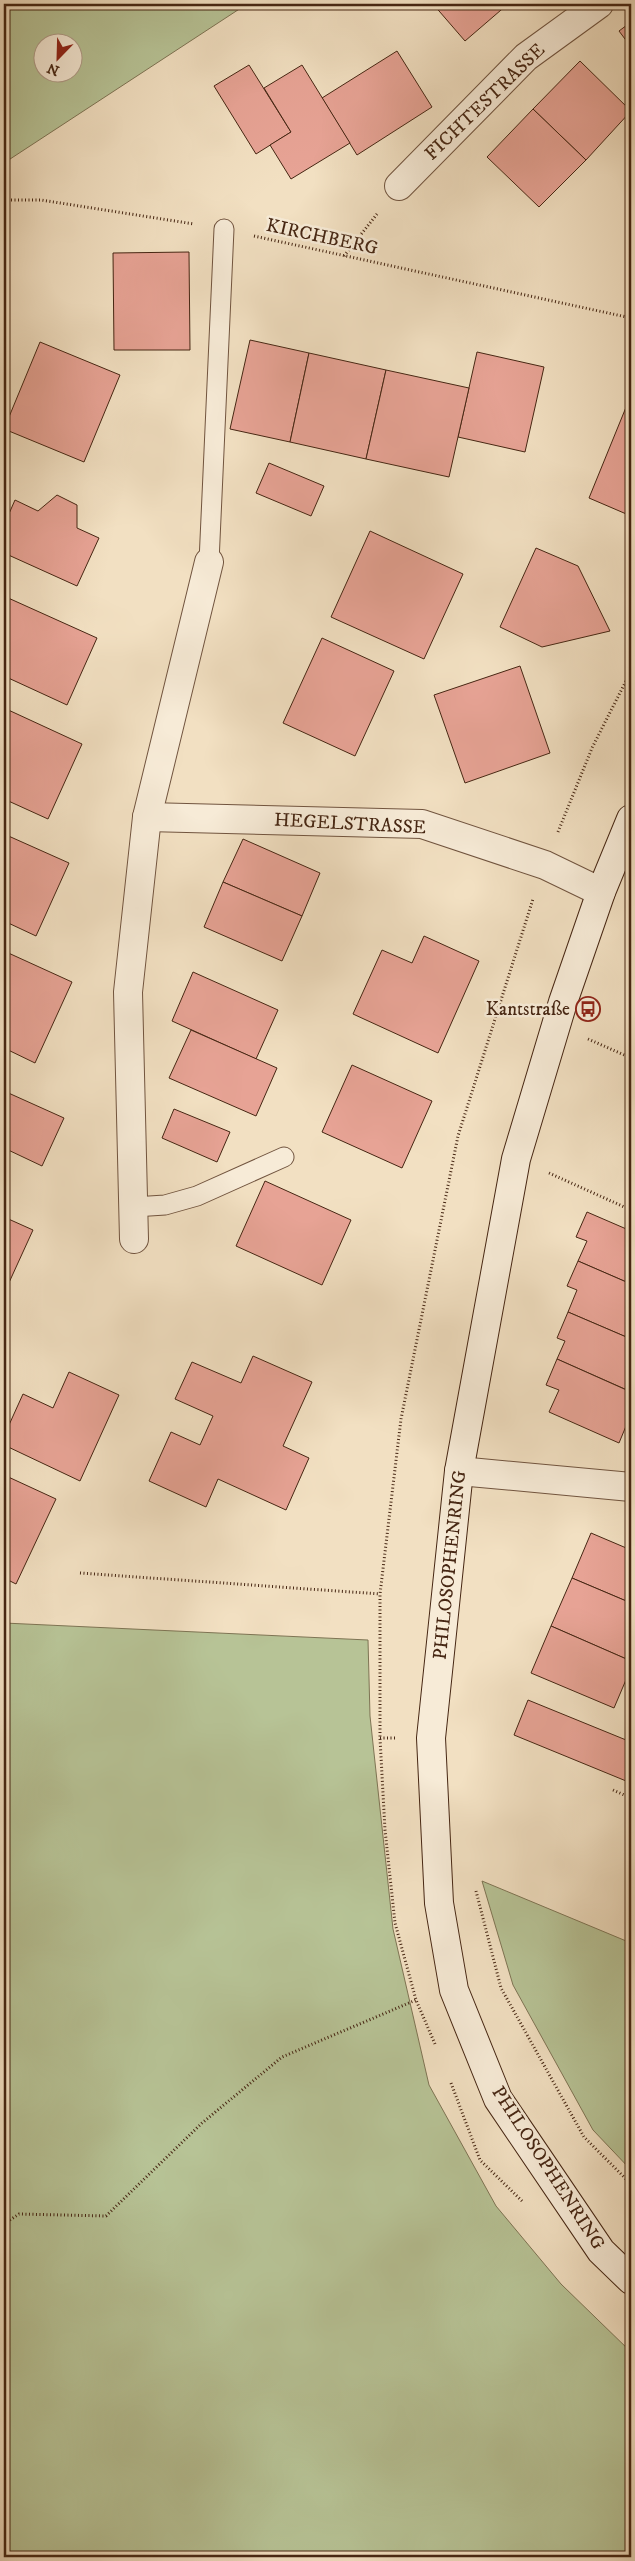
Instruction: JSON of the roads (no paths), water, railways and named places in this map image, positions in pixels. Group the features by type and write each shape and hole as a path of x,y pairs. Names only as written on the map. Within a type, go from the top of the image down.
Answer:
{"street":[{"name":"FICHTESTRASSE","path":"400,186 526,57 599,4"},
{"path":"134,1239 128,992 148,817 209,562"},
{"name":"HEGELSTRASSE","path":"148,817 422,824 545,866 601,892"},
{"name":"PHILOSOPHENRING","path":"631,819 601,892 562,1002 516,1159 459,1471 431,1738 439,1903 454,1990 498,2099 601,2250 631,2280"},
{"path":"459,1471 631,1487"}],"lane":[{"path":"209,562 224,229"},
{"path":"134,1207 165,1205 197,1196 284,1156"}],"place":[{"name":"Kantstraße","path":"588,1009"}]}
